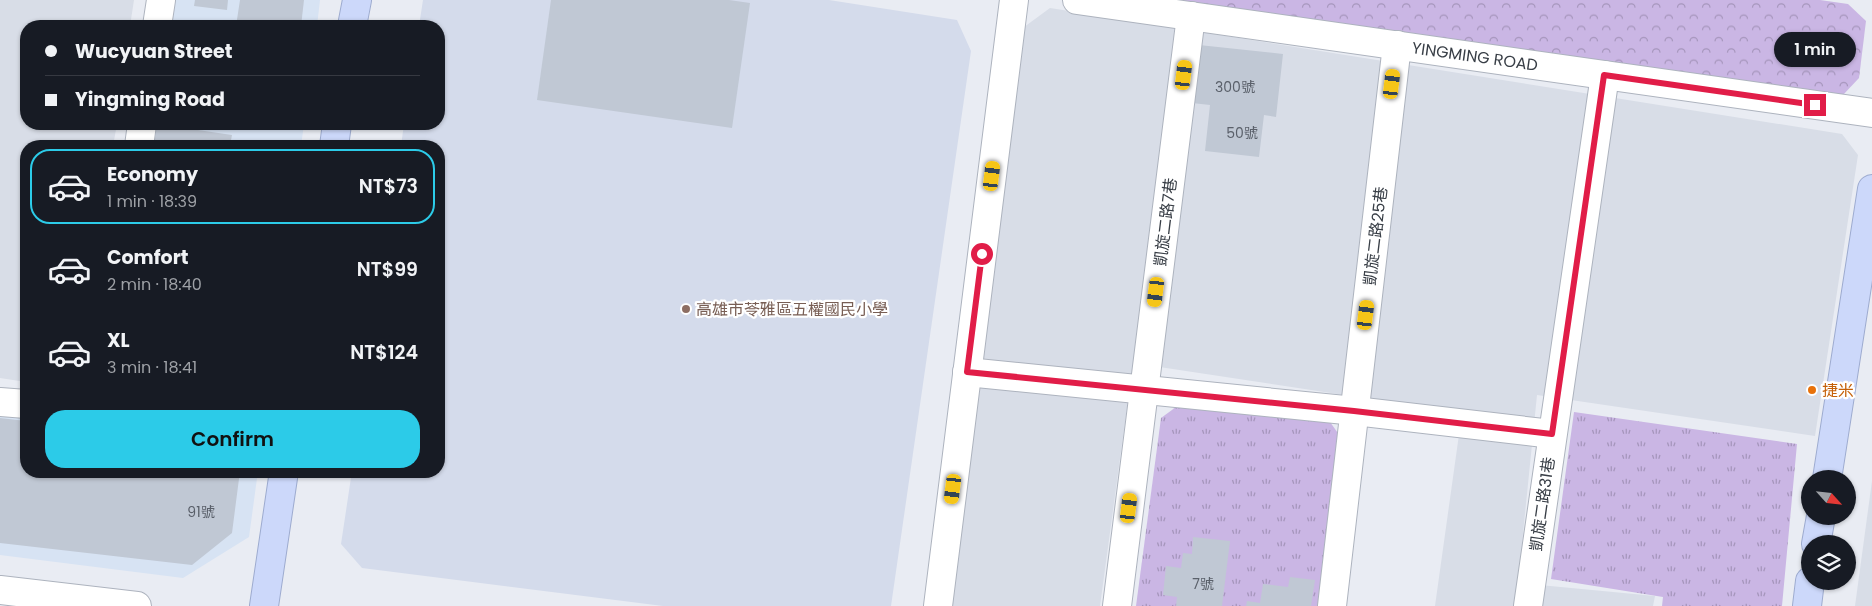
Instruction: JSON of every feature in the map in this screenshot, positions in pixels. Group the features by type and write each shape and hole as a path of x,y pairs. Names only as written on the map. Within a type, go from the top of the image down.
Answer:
{"street":[{"path":"158,20 161,0"},
{"path":"353,20 357,0"},
{"path":"938,606 1014,0"},
{"name":"YINGMING ROAD","path":"1077,0 1872,113"},
{"name":"凱旋二路7巷","path":"1117,606 1191,16"},
{"name":"凱旋二路25巷","path":"1332,606 1397,45"},
{"name":"凱旋二路31巷","path":"1528,606 1604,75"},
{"path":"1828,470 1872,189"},
{"path":"967,372 1354,411 1552,434"},
{"path":"0,402 20,404"},
{"path":"264,606 283,478"},
{"path":"0,590 138,606"},
{"path":"1807,606 1809,590"}],"shaded area":[{"path":"0,0 134,0 131,20 20,20 20,130 116,130 114,140 20,140 20,381 0,378"},
{"path":"170,0 320,0 318,20 167,20"},
{"name":"高雄市苓雅區五權國民小學","path":"423,0 829,0 957,20 971,51 891,606 663,606 362,568 341,544 351,478 445,478 445,140 402,140 403,130 445,130 445,20 420,20"},
{"path":"1050,8 1842,134 1858,155 1815,436 1537,395 1518,583 1655,596 1653,606 1435,606 1462,413 1133,363 1100,606 948,606 1020,30"},
{"path":"150,130 303,130 302,140 148,140"},
{"path":"0,408 20,410 20,478 257,478 249,537 183,578 0,555"},
{"path":"1872,481 1872,606 1855,606"}],"green space":[{"path":"1166,0 1820,0 1848,4 1866,21 1859,78 1843,95"},
{"path":"1176,407 1330,422 1340,436 1319,606 1136,606 1161,418"},
{"path":"1574,412 1797,444 1782,606 1662,606 1663,597 1551,579"}],"building":[{"path":"195,0 228,0 227,10 194,6"},
{"path":"240,0 304,0 302,20 237,20"},
{"path":"551,0 729,0 750,3 732,128 537,100"},
{"path":"1199,45 1283,54 1276,117 1264,115 1259,157 1205,151 1210,105 1192,103"},
{"path":"156,130 198,130 232,135 231,140 155,140"},
{"path":"0,418 20,420 20,478 239,478 232,533 192,565 0,543"},
{"path":"1193,537 1230,541 1222,606 1176,606 1177,597 1163,595 1166,566 1181,568 1183,553 1192,554"},
{"path":"1290,577 1315,580 1311,606 1246,606 1247,601 1260,603 1263,584 1288,587"}],"place":[{"name":"高雄市苓雅區五權國民小學","path":"686,309"},
{"name":"捷米","path":"1812,390"}],"route":[{"path":"982,254 967,372 1354,411 1552,434 1604,75 1815,105"}]}
